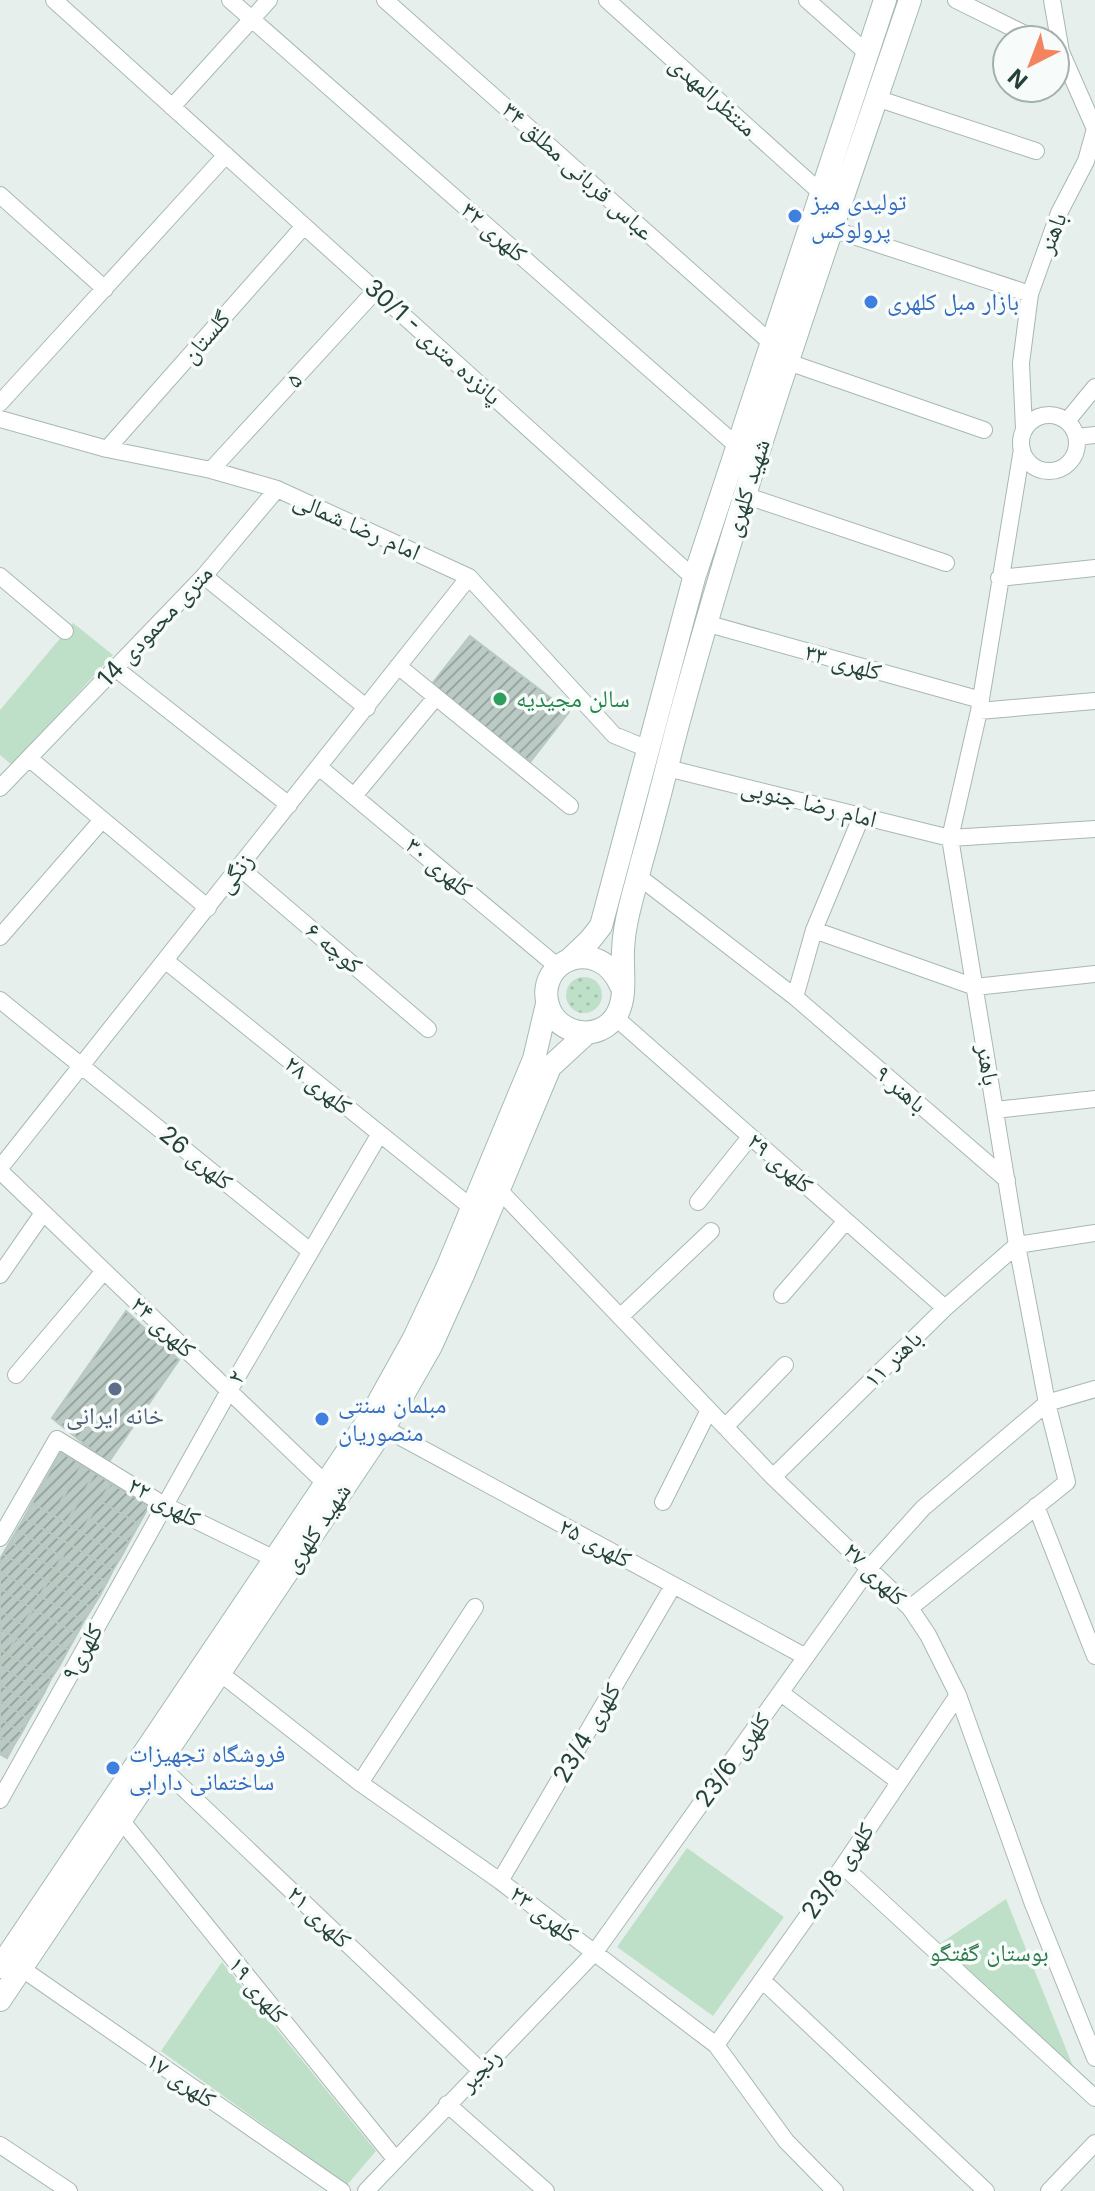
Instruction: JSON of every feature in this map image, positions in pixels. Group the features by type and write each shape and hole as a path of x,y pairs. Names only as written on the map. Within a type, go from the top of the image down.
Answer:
{"main road":[{"name":"شهید کلهری","path":"564,963 601,926 694,578 885,0"},
{"name":"شهید کلهری","path":"621,986 624,932 705,623 744,495 910,0"},
{"path":"582,957 595,958 607,964 621,986 622,999 615,1017 599,1030 587,1033 562,1025 552,1016 547,1004 546,990 550,978 564,963 582,957"},
{"name":"شهید کلهری","path":"0,2000 10,1968 369,1419 414,1338 534,1059 547,1004"},
{"name":"شهید کلهری","path":"10,1968 121,1820 384,1428 431,1346 550,1067 587,1033"}],"street":[{"name":"30/1 - پانزده متری","path":"54,0 694,578"},
{"name":"کلهری ۳۲","path":"230,0 736,445"},
{"path":"172,107 269,0"},
{"name":"عباس قربانی مطلق ۳۴","path":"385,0 770,342"},
{"name":"منتظرالمهدی","path":"607,0 820,192"},
{"path":"807,0 867,53"},
{"path":"956,0 1005,24"},
{"name":"باهنر","path":"1052,0 1055,24"},
{"name":"باهنر","path":"1024,429 1021,363 1030,294 1059,213 1086,161 1095,129 1071,78"},
{"path":"876,98 1036,151"},
{"path":"0,403 226,155"},
{"path":"0,195 105,289"},
{"name":"گلستان","path":"107,449 304,226"},
{"path":"832,229 1030,294"},
{"name":"۵","path":"211,470 376,290"},
{"path":"788,362 984,430"},
{"path":"1067,421 1095,387"},
{"path":"1048,414 1067,421 1077,437 1074,457 1060,469 1040,470 1025,458 1022,449 1024,429 1030,422 1048,414"},
{"name":"امام رضا شمالی","path":"0,419 107,449 211,470 277,489 469,577 614,735 648,749"},
{"path":"1077,437 1095,435"},
{"name":"باهنر","path":"910,1608 1067,1482 1047,1403 1017,1245 950,838 980,706 1022,449"},
{"name":"14 متری محمودی","path":"0,788 204,576 277,489"},
{"path":"744,495 946,563"},
{"path":"999,578 1095,568"},
{"path":"0,576 65,631"},
{"path":"204,576 367,708"},
{"name":"زنگی","path":"0,1169 5,1149 82,1066 469,577"},
{"name":"کلهری ۳۳","path":"705,623 980,706"},
{"path":"398,666 570,806"},
{"path":"115,668 289,805"},
{"path":"354,796 436,697"},
{"path":"980,706 1095,701"},
{"path":"30,759 208,908"},
{"name":"کلهری ۳۰","path":"319,767 564,963"},
{"name":"امام رضا جنوبی","path":"667,768 950,838 1095,829"},
{"path":"795,997 814,930 862,815"},
{"path":"0,937 102,820"},
{"name":"۶ کوچه","path":"240,868 428,1029"},
{"name":"باهنر ۹","path":"638,876 795,997 1007,1180"},
{"path":"814,930 975,987 1095,974"},
{"name":"کلهری ۲۸","path":"166,961 472,1208"},
{"name":"کلهری 26","path":"0,1000 310,1251"},
{"name":"کلهری ۲۹","path":"615,1017 945,1308"},
{"path":"995,1110 1095,1099"},
{"name":"۲","path":"164,1505 379,1135"},
{"path":"698,1202 750,1137"},
{"name":"کلهری ۲۴","path":"0,1169 325,1483"},
{"name":"کلهری ۲۷","path":"499,1190 773,1477 910,1608 928,1635 958,1695 1033,1904 1095,2058"},
{"path":"0,1275 43,1213"},
{"path":"782,1295 846,1221"},
{"path":"620,1317 711,1231"},
{"path":"1017,1245 1095,1233"},
{"name":"باهنر ۱۱","path":"773,1477 945,1308 1017,1245"},
{"path":"16,1375 104,1271"},
{"path":"725,1427 785,1365"},
{"path":"1047,1403 1095,1389"},
{"name":"کلهری 23/6","path":"595,1952 870,1567 923,1508 1047,1403"},
{"path":"663,1502 709,1410"},
{"name":"کلهری ۲۵","path":"384,1428 806,1657"},
{"name":"کلهری ۲۲","path":"0,1538 57,1439 164,1505 275,1559"},
{"name":"کلهری۹","path":"0,1800 164,1505"},
{"path":"1036,1506 1095,1656"},
{"name":"کلهری 23/4","path":"500,1881 673,1586"},
{"path":"360,1783 475,1607"},
{"name":"کلهری ۲۳","path":"220,1673 360,1783 500,1881 716,2045 786,2141 835,2191"},
{"path":"781,1693 898,1781"},
{"name":"کلهری 23/8","path":"716,2045 843,1866 958,1695"},
{"name":"کلهری ۲۱","path":"158,1764 480,2070"},
{"name":"کلهری ۱۹","path":"121,1820 396,2160"},
{"path":"843,1866 1095,2098"},
{"name":"رنجبر","path":"366,2191 595,1952"},
{"name":"کلهری ۱۷","path":"10,1968 342,2191"},
{"path":"762,1980 986,2191"},
{"path":"447,2104 546,2191"},
{"path":"1049,2191 1095,2143"},
{"path":"0,2145 69,2191"}],"green space":[{"path":"73,623 113,655 12,765 0,755 0,710"},
{"path":"584,977 597,982 602,995 597,1008 584,1013 571,1008 566,995 571,982"},
{"path":"687,1848 784,1917 713,2016 617,1947"},
{"name":"بوستان گفتگو","path":"1006,1899 1080,2084 932,1949"},
{"path":"222,1962 376,2151 347,2185 161,2051"}],"building":[{"name":"سالن مجیدیه","path":"470,636 569,712 530,762 431,685"},
{"name":"خانه ایرانی","path":"126,1311 179,1360 108,1463 52,1418"},
{"path":"61,1452 82,1465 53,1515 32,1503"},
{"path":"82,1465 95,1473 66,1523 53,1515"},
{"path":"95,1473 111,1483 81,1532 66,1523"},
{"path":"111,1483 149,1506 139,1524 100,1501"},
{"path":"100,1501 139,1524 129,1542 89,1519"},
{"path":"32,1503 81,1532 72,1546 24,1518"},
{"path":"24,1518 69,1544 62,1557 17,1530"},
{"path":"89,1519 129,1542 121,1557 81,1532"},
{"path":"17,1530 62,1557 55,1569 10,1542"},
{"path":"81,1532 121,1557 113,1570 72,1546"},
{"path":"10,1542 55,1569 48,1581 3,1554"},
{"path":"69,1544 113,1570 107,1582 62,1557"},
{"path":"3,1554 48,1581 40,1596 0,1571"},
{"path":"62,1557 107,1582 100,1595 55,1569"},
{"path":"55,1569 100,1595 92,1608 48,1581"},
{"path":"0,1571 40,1596 33,1609 0,1588"},
{"path":"48,1581 92,1608 84,1621 40,1596"},
{"path":"0,1588 33,1609 23,1625 0,1611"},
{"path":"40,1596 84,1621 77,1634 33,1609"},
{"path":"33,1609 77,1634 68,1650 23,1625"},
{"path":"0,1611 23,1625 16,1638 0,1629"},
{"path":"23,1625 68,1650 61,1663 16,1638"},
{"path":"0,1629 16,1638 7,1654 0,1649"},
{"path":"16,1638 61,1663 51,1679 7,1654"},
{"path":"0,1649 7,1654 0,1666"},
{"path":"7,1654 51,1679 44,1693 0,1666"},
{"path":"0,1666 44,1693 36,1707 0,1684"},
{"path":"0,1684 36,1707 29,1719 0,1701"},
{"path":"0,1701 29,1719 22,1732 0,1719"},
{"path":"0,1719 22,1732 14,1745 0,1736"},
{"path":"0,1736 14,1745 7,1758 0,1754"}],"place":[{"name":"تولیدی میز پرولوکس","path":"795,216"},
{"name":"بازار مبل کلهری","path":"871,302"},
{"name":"سالن مجیدیه","path":"500,699"},
{"name":"خانه ایرانی","path":"115,1389"},
{"name":"مبلمان سنتی منصوریان","path":"322,1419"},
{"name":"فروشگاه تجهیزات ساختمانی دارابی","path":"113,1768"}]}
